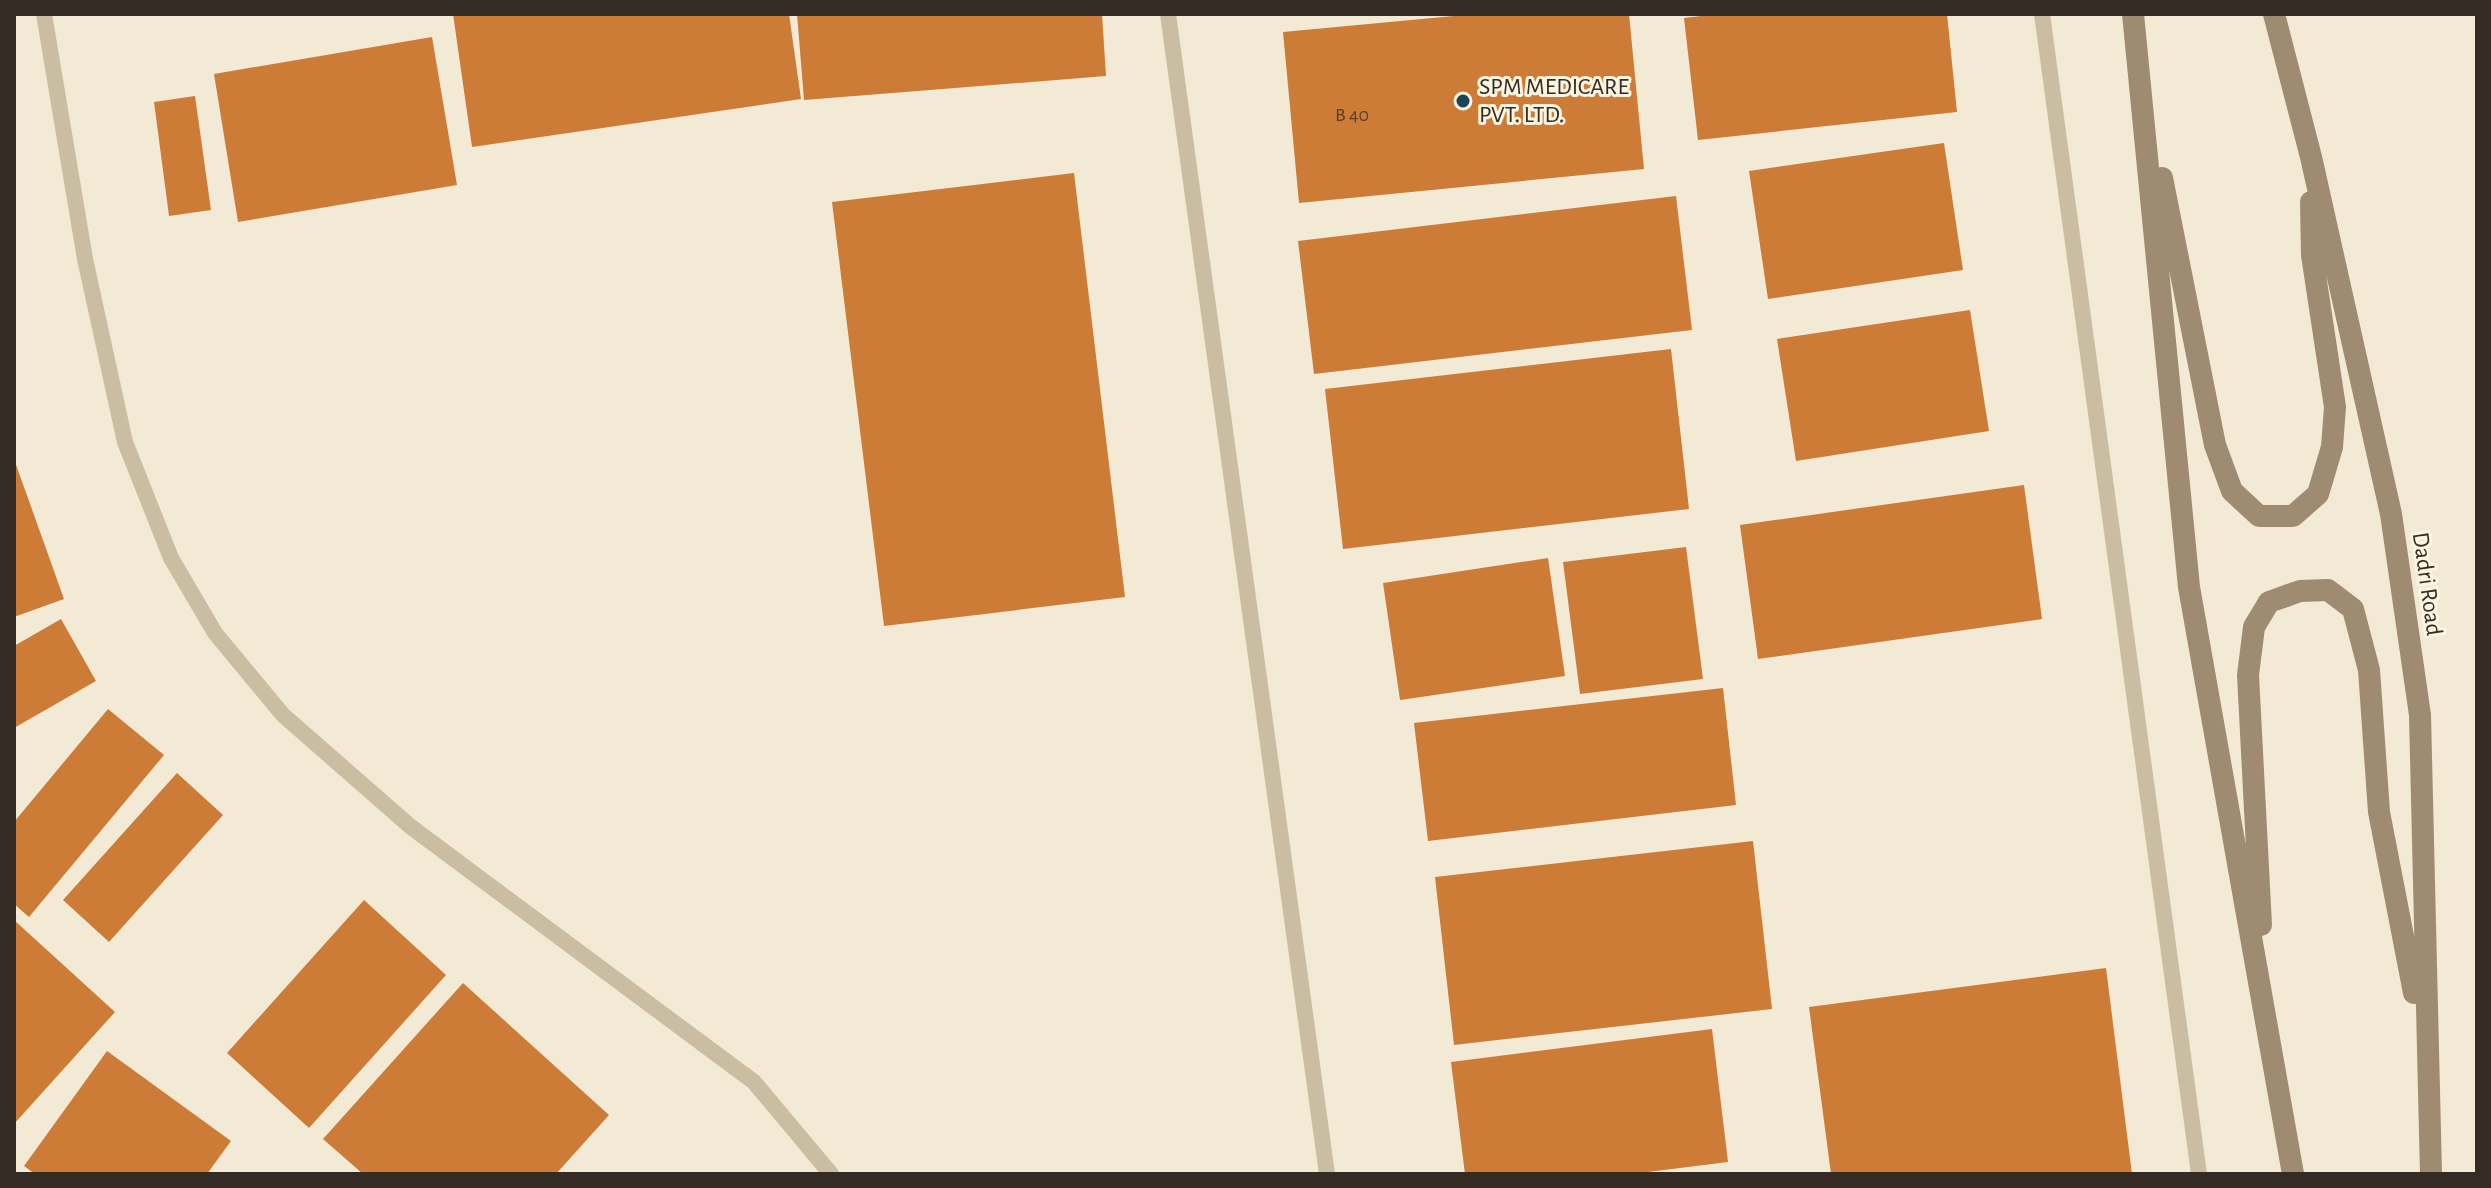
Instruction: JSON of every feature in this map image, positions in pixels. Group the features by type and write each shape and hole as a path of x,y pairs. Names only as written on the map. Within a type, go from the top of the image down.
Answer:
{"main road":[{"path":"2133,14 2189,587 2293,1174"},
{"name":"Dadri Road","path":"2274,14 2311,157 2391,514 2420,715 2431,1174"},
{"path":"2137,52 2215,445 2232,491 2259,516 2293,516 2318,494 2332,447 2335,407 2312,255 2311,157"},
{"path":"2267,1022 2248,688 2254,627 2269,602 2300,591 2328,590 2353,609 2369,670 2379,812 2426,1053"}],"lane":[{"path":"44,14 85,259 125,442 171,558 215,633 283,715 411,827 754,1082 831,1174"},
{"path":"1168,14 1327,1174"},
{"path":"2042,14 2199,1174"}],"building":[{"path":"453,14 789,14 801,99 472,147"},
{"path":"797,14 1102,14 1106,76 804,100"},
{"name":"SPM MEDICARE PVT. LTD.","path":"1475,14 1629,14 1644,169 1299,203 1283,32"},
{"path":"1719,14 1947,14 1957,112 1698,140 1684,18"},
{"path":"432,37 457,185 238,222 214,74"},
{"path":"195,96 211,210 169,216 154,102"},
{"path":"1944,143 1963,270 1768,299 1749,171"},
{"path":"1074,173 1125,597 884,626 832,202"},
{"path":"1676,196 1692,330 1314,374 1298,241"},
{"path":"1970,310 1989,431 1796,461 1777,339"},
{"path":"1671,349 1689,509 1343,549 1325,389"},
{"path":"14,459 64,599 14,617"},
{"path":"2024,485 2042,619 1758,659 1740,525"},
{"path":"1686,547 1703,679 1580,694 1563,562"},
{"path":"1548,558 1565,676 1400,700 1383,583"},
{"path":"61,619 96,681 14,728 14,646"},
{"path":"1723,688 1736,805 1428,841 1414,723"},
{"path":"108,709 164,755 29,917 14,904 14,822"},
{"path":"177,773 223,815 109,942 63,900"},
{"path":"1753,841 1772,1009 1454,1045 1435,877"},
{"path":"364,900 446,975 309,1128 227,1053"},
{"path":"14,920 115,1012 14,1124"},
{"path":"2106,968 2132,1174 1831,1174 1809,1007"},
{"path":"463,983 609,1115 556,1174 363,1174 323,1139"},
{"path":"1712,1029 1728,1162 1632,1174 1465,1174 1451,1062"},
{"path":"107,1051 231,1141 207,1174 35,1174 24,1166"}],"place":[{"name":"SPM MEDICARE PVT. LTD.","path":"1463,101"}]}
